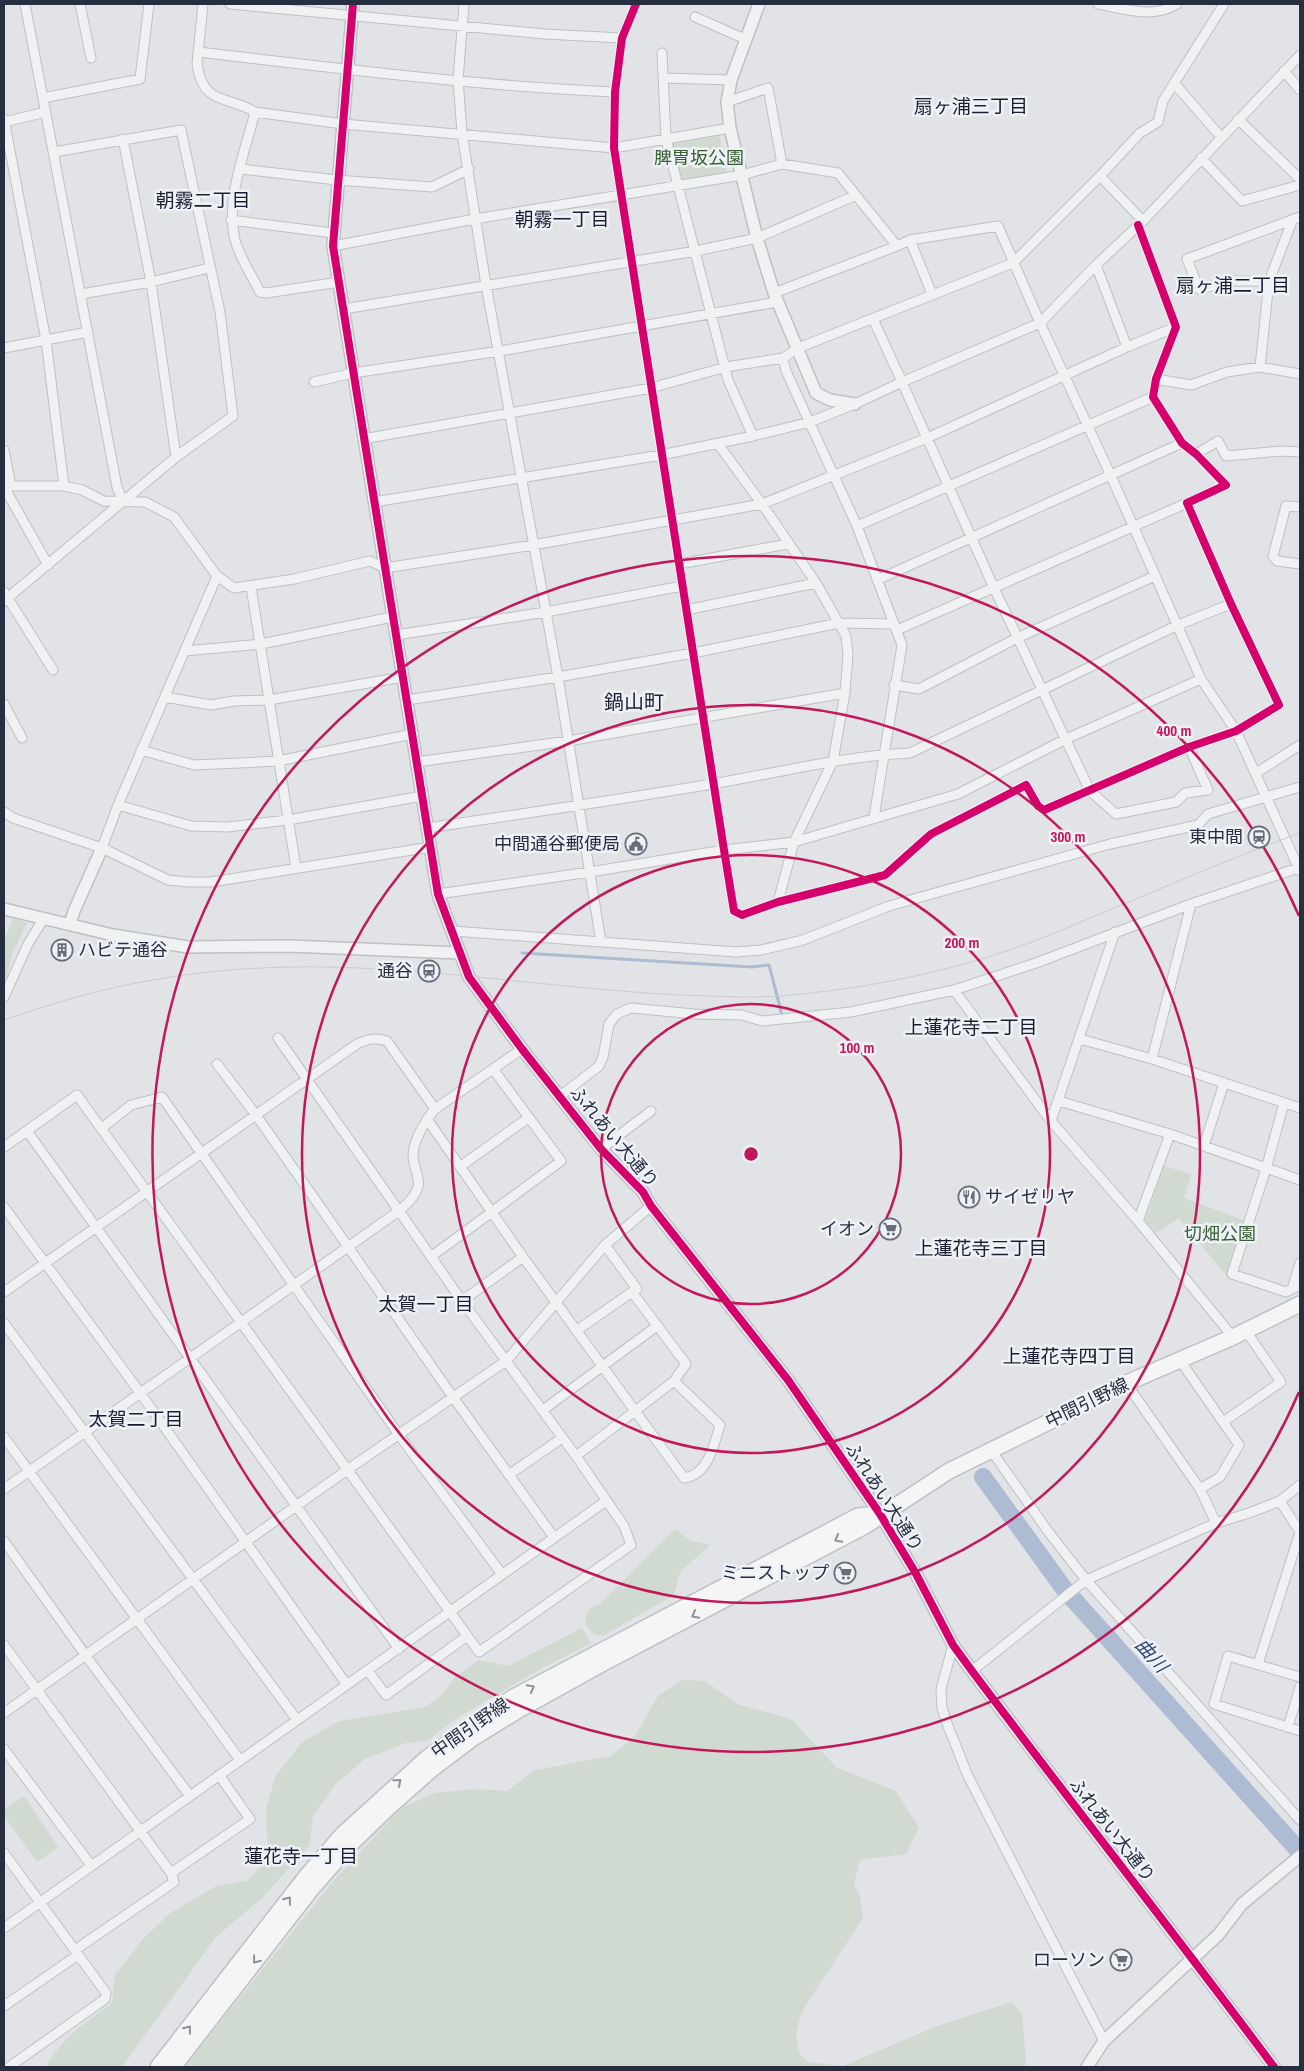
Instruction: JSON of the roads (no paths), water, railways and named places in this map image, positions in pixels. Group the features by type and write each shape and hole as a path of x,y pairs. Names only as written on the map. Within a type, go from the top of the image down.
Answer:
{"main road":[{"name":"中間引野線","path":"173,2067 312,1887 381,1814 432,1769 473,1738 517,1711 865,1526 880,1514 988,1451 1126,1383 1240,1334 1300,1304"},
{"name":"中間引野線","path":"158,2067 305,1878 343,1834 427,1758 469,1726 512,1698 858,1516 880,1514"}],"street":[{"path":"25,4 117,487 123,502"},
{"path":"80,4 91,58"},
{"path":"43,98 140,79 149,4"},
{"path":"203,4 197,64 198,73 205,89 221,100 243,105 255,112 343,124 462,133 614,148 730,128"},
{"path":"230,4 545,34 622,38"},
{"name":"ふれあい大通り","path":"353,4 333,246 438,894 469,977 522,1049 602,1149 643,1192 651,1206 781,1370 880,1514 915,1572 953,1645 1115,1860 1194,1958 1274,2067"},
{"path":"464,4 458,80 462,133 486,285 500,352 558,677 601,942"},
{"path":"636,4 622,38 615,92 614,148 630,261 734,911 742,915 778,902 885,874 931,834 1026,785 1038,806 1044,810 1189,747 1236,731 1279,705 1231,604 1187,503"},
{"path":"759,4 731,80 727,102 730,128 757,238 775,298 816,393 830,400 855,404"},
{"path":"1098,4 1148,13 1167,10 1177,4"},
{"path":"363,439 651,388 726,367 783,358 798,348 1013,263 1140,133 1158,122 1163,101 1224,4"},
{"path":"695,17 745,39"},
{"path":"198,52 348,70 540,89 615,92"},
{"path":"662,53 666,138 728,380 753,436"},
{"path":"374,502 661,455 718,444 810,422 1040,323 1140,223 1300,55"},
{"path":"1284,71 1300,90"},
{"path":"663,78 731,80"},
{"path":"1174,83 1222,137"},
{"path":"727,102 768,88 782,164"},
{"path":"46,112 4,121 46,340 64,486"},
{"path":"255,112 235,190 232,220 236,242 260,292 266,293 339,282"},
{"path":"1238,119 1300,179"},
{"path":"53,670 5,597 48,565 176,457 233,416 220,312 181,130 54,152"},
{"path":"123,140 151,282 176,457"},
{"path":"1201,158 1242,201 1300,185"},
{"path":"333,246 475,219 742,175 782,164 838,173 854,196 896,246"},
{"path":"240,169 337,180 432,187 469,169"},
{"path":"407,700 558,677 839,623 895,627 994,588 1226,485 1196,454 1182,443 1153,398 1156,379 1176,327 1140,223 1100,176"},
{"path":"344,308 696,251 757,238 854,196"},
{"path":"1269,281 1234,281 1200,289 1187,259 1297,218"},
{"path":"1260,367 1269,281 1297,218"},
{"path":"232,220 334,232"},
{"path":"314,382 353,373 500,352 712,314 775,298 910,240 998,226 1064,377 1202,678 1236,731 1284,833 1299,870 1191,904 1036,963 954,990 851,1012 762,1021 742,1015 694,1014 631,1008 617,1014 609,1024 603,1057 599,1066 560,1096"},
{"path":"910,240 932,294"},
{"path":"1096,265 1126,347"},
{"path":"81,294 151,282 210,268"},
{"path":"872,319 1017,638 1090,791 1116,814 1176,802 1184,793 1208,790 1189,747"},
{"path":"6,486 64,486 82,490 104,501 145,502 174,517 217,576 234,588 251,587 370,561 385,568 533,545 762,504 927,438 1126,347 1176,327"},
{"path":"4,348 88,332"},
{"path":"783,358 786,371 836,476 857,526 902,645 874,817"},
{"path":"1156,379 1191,385 1226,372 1260,367 1300,374"},
{"path":"857,526 1153,398"},
{"path":"1196,454 1218,441 1226,456 1281,451 1300,452"},
{"path":"878,580 1182,443"},
{"path":"718,444 816,583 846,636 848,655 845,693 833,761 794,842 778,902"},
{"path":"4,450 6,486 48,565"},
{"path":"1300,507 1286,506 1273,556 1278,561 1300,564"},
{"path":"679,564 788,544"},
{"path":"70,924 141,750 217,576"},
{"path":"894,685 919,689 1017,638 1155,576"},
{"path":"686,610 816,583"},
{"path":"396,634 546,612 682,586"},
{"path":"251,587 296,868"},
{"path":"427,828 714,784 833,761 884,754 910,753 1178,625 1231,604"},
{"path":"184,652 260,644 392,617"},
{"path":"165,697 211,705 234,701 269,700 403,677"},
{"path":"438,894 724,850 794,842 874,817 958,794 1066,739 1202,678"},
{"path":"417,762 568,741 845,693"},
{"path":"4,704 22,738"},
{"path":"141,750 194,764 278,760 413,734"},
{"path":"1256,773 1300,745"},
{"path":"453,931 736,952 761,950 803,940 889,906 1110,844 1198,825 1208,814 1300,786"},
{"path":"118,805 191,826 227,827 288,820 422,796"},
{"path":"4,812 14,818 102,848 168,880 188,882 211,882 431,847"},
{"path":"1152,1059 1191,904"},
{"path":"4,909 120,936 188,947 290,946 459,952"},
{"path":"4,997 28,944 44,918"},
{"path":"1051,1121 1115,932"},
{"path":"954,990 1051,1121 1281,1382 1223,1422"},
{"path":"4,1147 77,1095 479,1652 631,1545 624,1526 576,1456 462,1301 278,1038"},
{"path":"4,1292 45,1261 357,1044 367,1039 378,1038 387,1041 435,1109"},
{"path":"1080,1039 1152,1059 1300,1108"},
{"path":"4,1489 242,1324 399,1211 414,1196 419,1181 413,1155 427,1119 435,1109 522,1049"},
{"path":"217,1064 256,1115 453,1397 553,1536"},
{"path":"432,1256 493,1213 561,1161 493,1069"},
{"path":"1204,1146 1224,1083"},
{"path":"102,1128 131,1105 162,1097 399,1435 501,1573"},
{"path":"1059,1101 1170,1134 1300,1180"},
{"path":"1284,1103 1266,1169 1232,1274 1286,1292 1296,1287 1300,1263"},
{"path":"602,1149 651,1111"},
{"path":"461,1166 528,1118"},
{"path":"427,1119 523,1257 684,1478 692,1477 705,1466 720,1425 674,1381"},
{"path":"27,1131 398,1649"},
{"path":"1138,1221 1170,1134"},
{"path":"4,1713 347,1470 506,1361 605,1244 651,1206"},
{"path":"4,1207 141,1394 347,1685"},
{"path":"576,1331 637,1289 605,1244"},
{"path":"462,1301 523,1257"},
{"path":"576,1456 674,1381 686,1364 632,1292"},
{"path":"4,1323 297,1720"},
{"path":"543,1410 657,1326"},
{"path":"1179,1359 1239,1445 1220,1477 1200,1489"},
{"path":"1126,1383 1200,1489 1216,1523"},
{"path":"4,1437 240,1760"},
{"path":"510,1474 562,1438"},
{"path":"988,1451 1047,1530 1082,1582 1300,1820"},
{"path":"972,1671 1082,1582 1216,1523 1280,1501 1300,1485"},
{"path":"4,1928 606,1500"},
{"path":"1258,1664 1300,1532 1280,1501"},
{"path":"4,1541 86,1656 190,1796"},
{"path":"368,1670 386,1695 467,1636"},
{"path":"4,1645 171,1874 174,1882 4,2006"},
{"path":"953,1645 941,1689 942,1708 948,1726 968,1776 1104,2041"},
{"path":"1300,1678 1228,1656 1214,1704 1300,1731"},
{"path":"1288,1727 1300,1687"},
{"path":"4,1749 91,1865"},
{"path":"171,1874 250,1819 219,1775"},
{"path":"4,1853 106,1993 105,1999 8,2067 4,2064"},
{"path":"1088,2067 1104,2041 1218,1935 1242,1904 1300,1856"}],"waterway":[{"path":"522,953 752,967 769,965 782,1015"},
{"name":"曲川","path":"983,1477 1065,1590 1300,1852"}],"tram line":[{"path":"4,1020 113,988 182,975 252,968 322,967 392,970 607,990 729,997 767,997 838,990 898,980 958,966 1015,948 1300,833"}],"place":[{"name":"東中間","path":"1259,837"},
{"name":"中間通谷郵便局","path":"636,844"},
{"name":"ハビテ通谷","path":"62,950"},
{"name":"通谷","path":"429,971"},
{"name":"サイゼリヤ","path":"969,1197"},
{"name":"イオン","path":"890,1229"},
{"name":"ミニストップ","path":"845,1573"},
{"name":"ローソン","path":"1121,1960"}],"district":[{"name":"扇ヶ浦三丁目","path":"971,106"},
{"name":"朝霧二丁目","path":"203,200"},
{"name":"朝霧一丁目","path":"562,219"},
{"name":"扇ヶ浦二丁目","path":"1233,285"},
{"name":"鍋山町","path":"634,702"},
{"name":"上蓮花寺二丁目","path":"971,1027"},
{"name":"上蓮花寺三丁目","path":"981,1248"},
{"name":"太賀一丁目","path":"426,1304"},
{"name":"上蓮花寺四丁目","path":"1069,1356"},
{"name":"太賀二丁目","path":"136,1419"},
{"name":"蓮花寺一丁目","path":"301,1856"}],"park label":[{"name":"脾胃坂公園","path":"699,158"},
{"name":"切畑公園","path":"1220,1234"}]}
